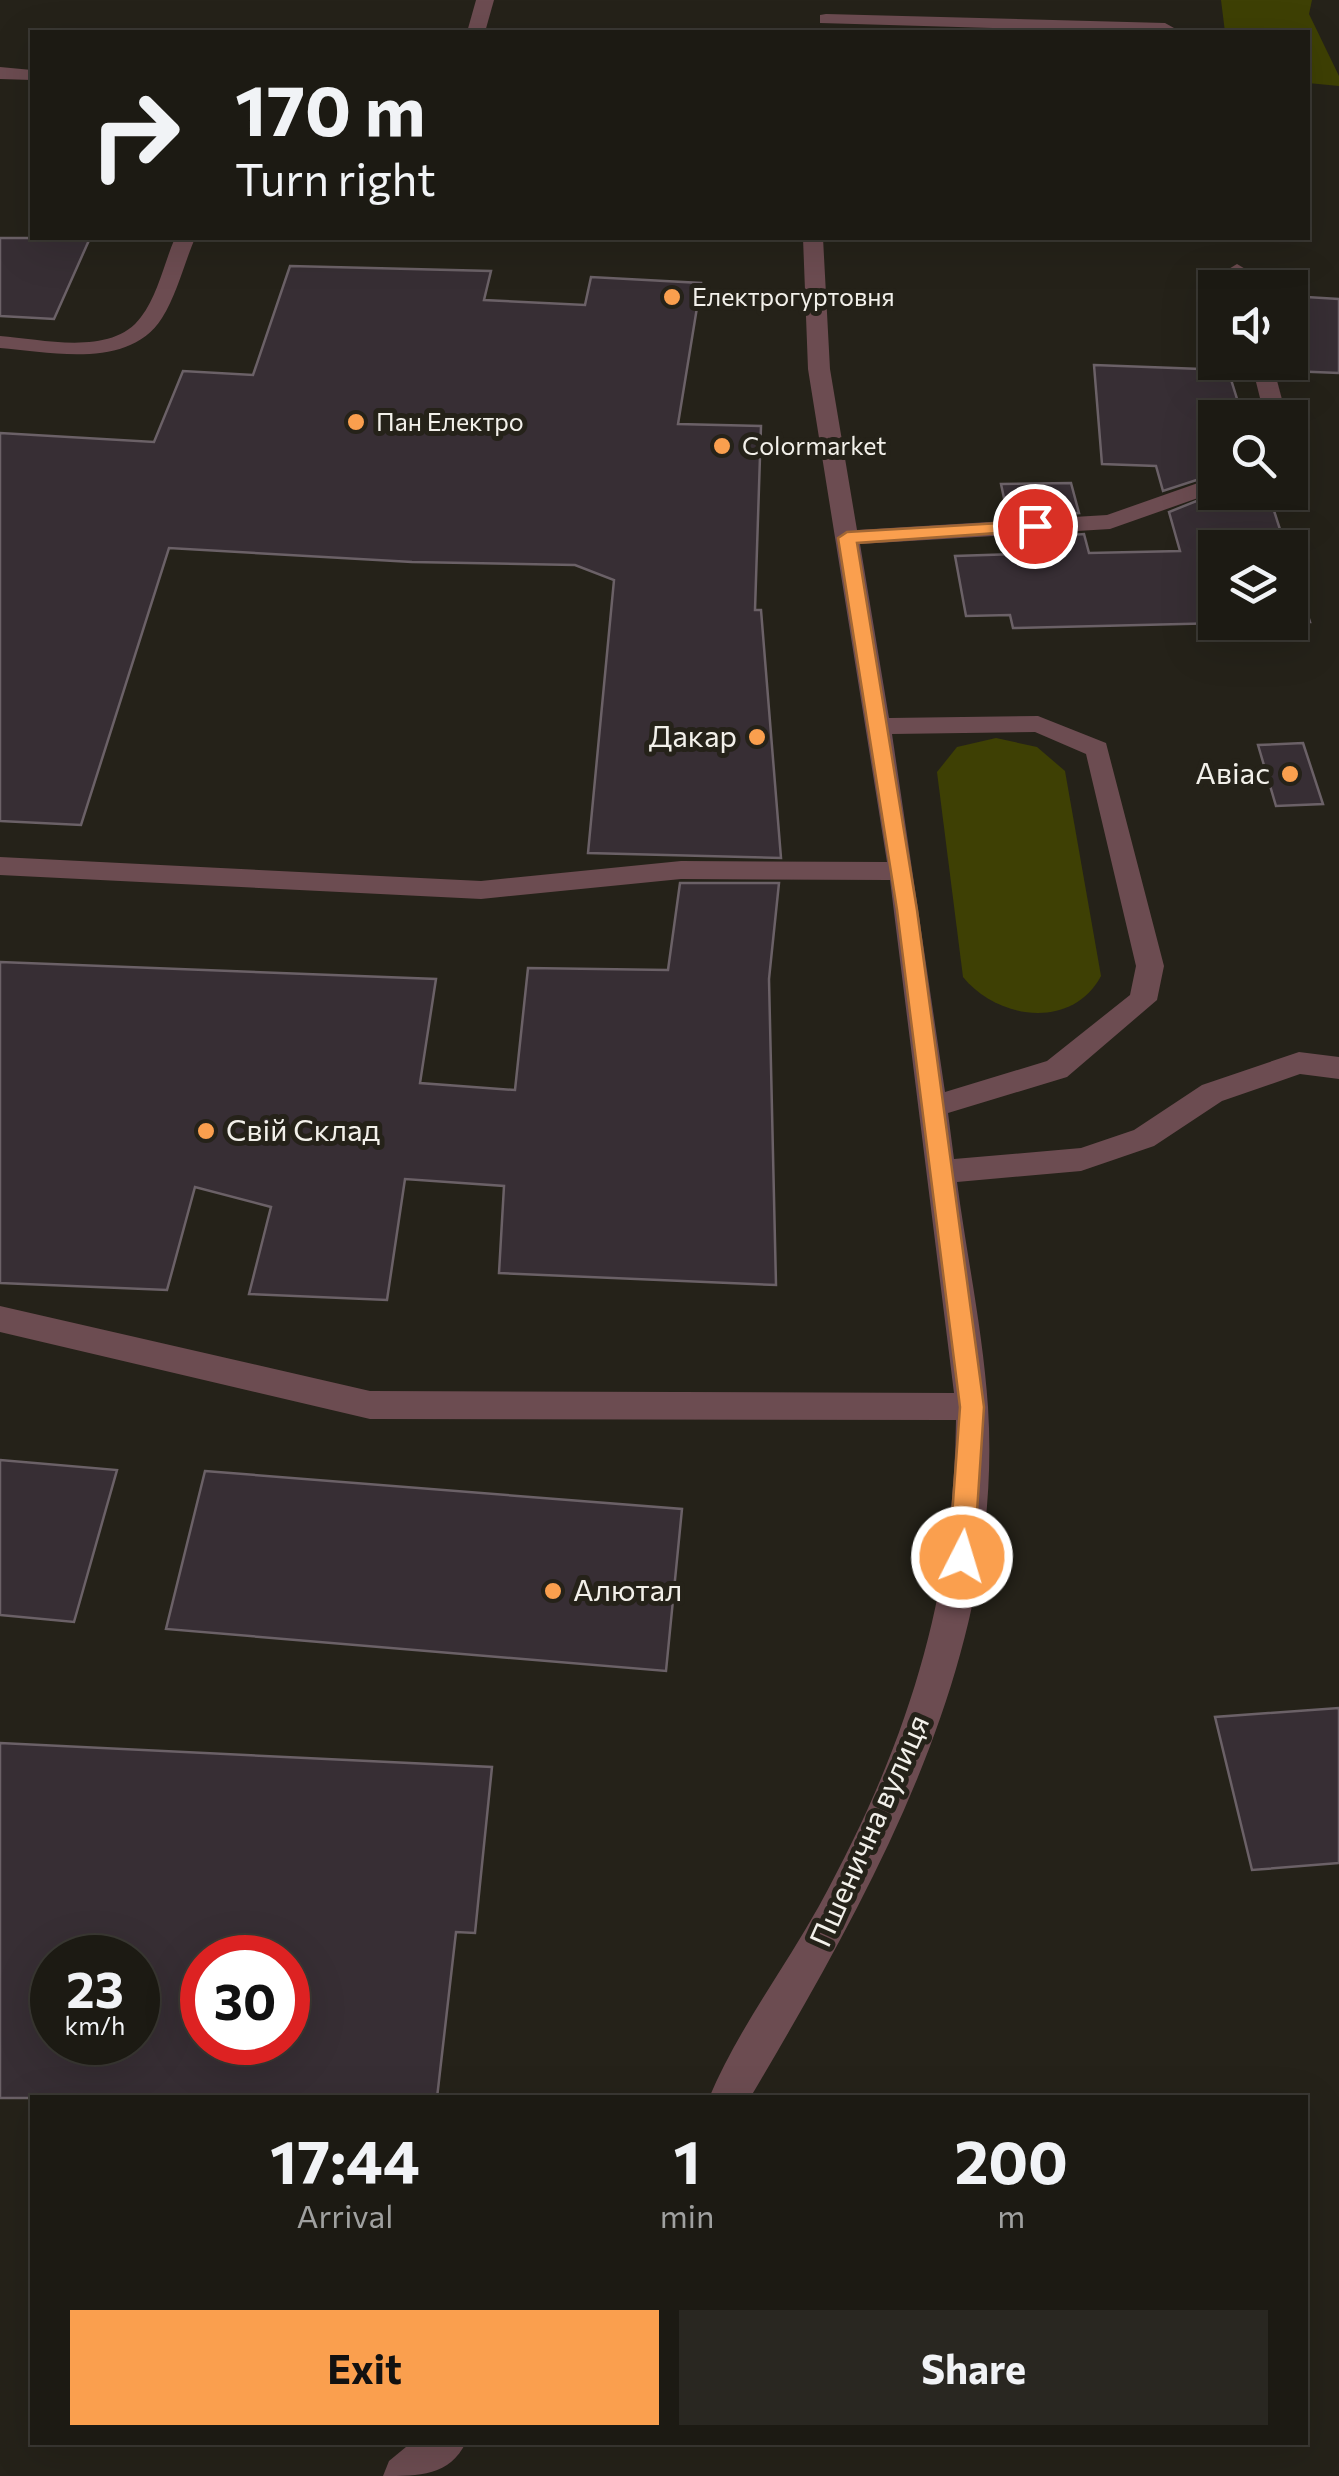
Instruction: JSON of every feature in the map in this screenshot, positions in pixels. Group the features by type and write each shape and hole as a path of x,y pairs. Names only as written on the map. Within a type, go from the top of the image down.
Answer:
{"street":[{"path":"477,30 485,0"},
{"path":"827,17 1165,28"},
{"path":"0,73 30,75"},
{"path":"0,342 101,347 124,340 147,324 184,240"},
{"name":"Пшенична вулиця","path":"730,2095 832,1924 921,1728 958,1594 972,1407 902,871 819,369 812,240"},
{"path":"847,538 1110,522 1198,490"},
{"path":"878,726 1038,724 1097,749 1150,966 1144,1000 1057,1068 935,1106"},
{"path":"0,866 481,890 681,870 902,871"},
{"path":"944,1172 1081,1159 1144,1138 1212,1093 1299,1063 1339,1068"},
{"path":"0,1319 370,1404 857,1410 972,1407"},
{"path":"404,2476 441,2445"}],"shaded area":[{"path":"1221,0 1312,0 1309,14 1339,76 1339,86 1310,83 1310,30 1225,30"},
{"path":"996,738 1037,747 1065,771 1101,976 1072,1005 1054,1011 1034,1013 995,1003 963,977 937,772 957,747"}],"building":[{"path":"0,238 89,240 54,319 0,316"},
{"path":"290,266 491,271 484,300 585,305 591,277 701,283 678,424 761,426 755,610 761,610 781,858 588,853 614,580 575,565 412,562 169,548 81,825 0,821 0,433 154,442 183,371 253,375"},
{"path":"1308,297 1339,299 1339,373 1308,372"},
{"path":"1094,365 1198,369 1198,380 1231,380 1237,400 1198,400 1198,480 1163,491 1156,466 1102,464"},
{"path":"1071,483 1079,513 1008,517 1001,484"},
{"path":"1198,500 1198,510 1274,510 1280,530 1198,530 1198,624 1013,628 1010,615 966,616 955,556 1016,554 1013,539 1084,534 1089,553 1180,551 1169,512"},
{"name":"Авіас","path":"1303,743 1323,804 1276,806 1258,745"},
{"path":"680,883 779,883 769,979 776,1285 499,1273 504,1186 405,1179 387,1300 249,1294 271,1207 195,1187 167,1290 0,1283 0,962 436,979 420,1083 515,1090 528,968 668,970"},
{"path":"0,1460 117,1470 74,1622 0,1615"},
{"path":"205,1471 682,1509 666,1671 166,1629"},
{"path":"1339,1708 1339,1863 1252,1870 1215,1717"},
{"path":"0,1743 492,1767 475,1933 456,1932 437,2095 0,2098"}],"place":[{"name":"Електрогуртовня","path":"672,297"},
{"name":"Пан Електро","path":"356,422"},
{"name":"Colormarket","path":"722,446"},
{"name":"Дакар","path":"757,737"},
{"name":"Авіас","path":"1290,774"},
{"name":"Свій Склад","path":"206,1131"},
{"name":"Алютал","path":"553,1591"}],"route":[{"path":"962,1557 972,1407 907,910 847,538 1035,526"}]}
